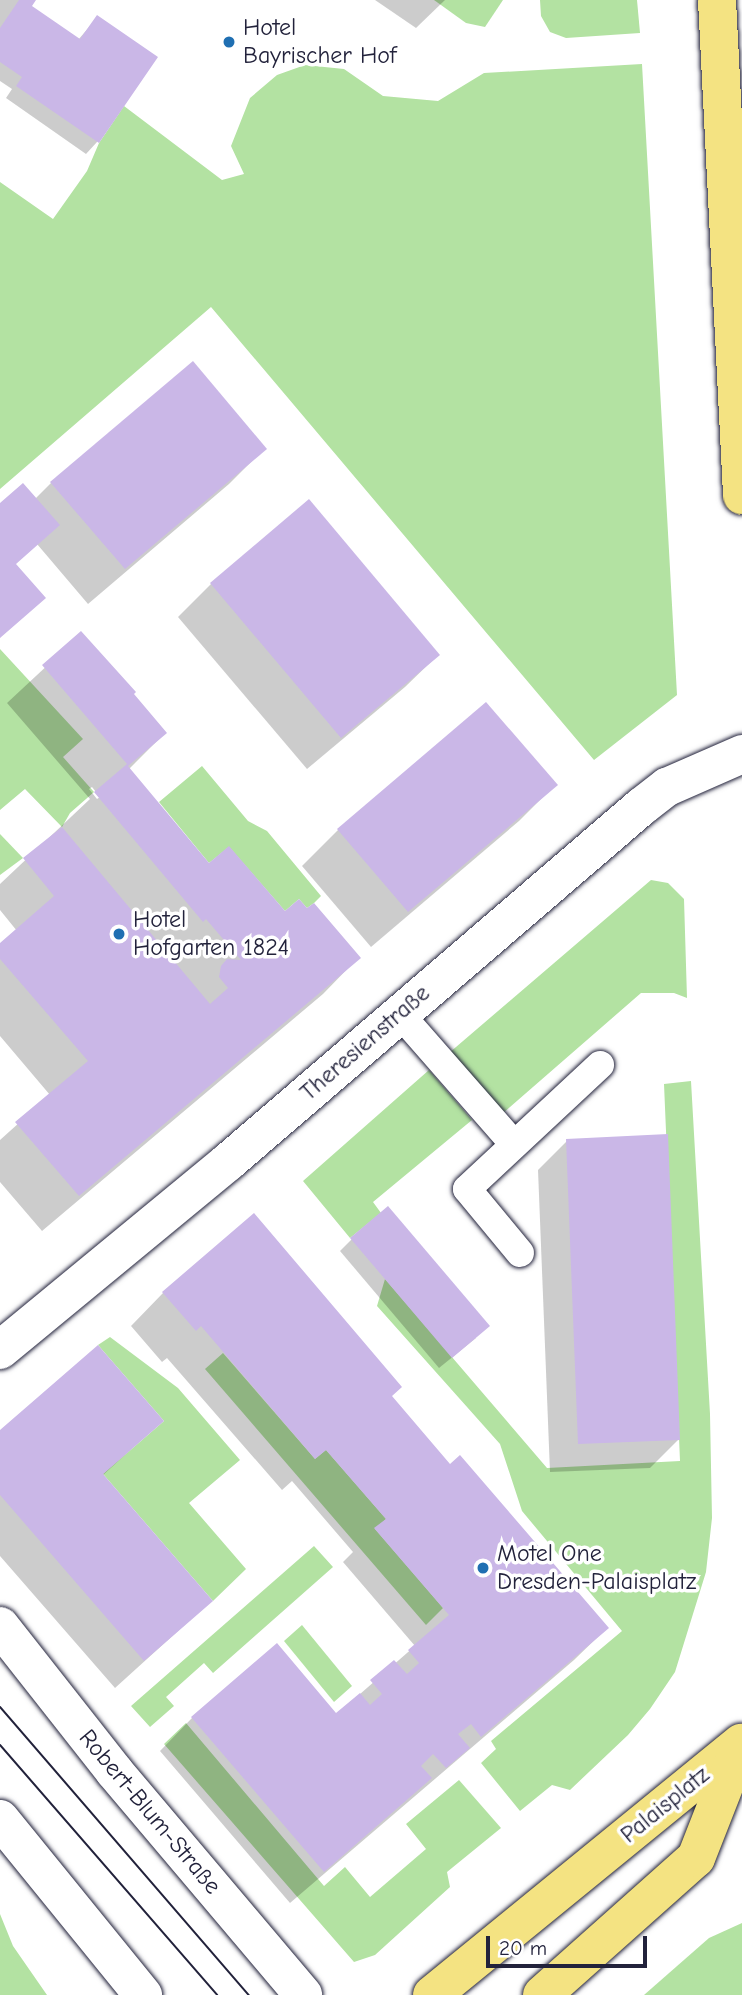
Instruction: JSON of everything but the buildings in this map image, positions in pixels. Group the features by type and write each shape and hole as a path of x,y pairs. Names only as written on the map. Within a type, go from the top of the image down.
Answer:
{"main road":[{"path":"717,0 742,495"},
{"name":"Palaisplatz","path":"432,1995 742,1743"},
{"name":"Palaisplatz","path":"542,1995 696,1858 742,1743"}],"street":[{"name":"Theresienstraße","path":"0,1350 400,1014 641,807 667,787 742,754"},
{"name":"Robert-Blum-Straße","path":"0,1626 114,1771 303,1995"},
{"path":"0,1819 143,1995"}],"lane":[{"path":"400,1014 514,1144"},
{"path":"520,1253 467,1189 600,1065"}],"green space":[{"path":"434,0 503,0 485,27 466,23"},
{"path":"540,0 637,0 640,33 566,38 550,32 541,16"},
{"path":"642,64 677,695 594,760 211,307 0,489 0,182 53,219 87,171 99,143 124,106 222,180 244,174 231,146 250,98 277,75 305,65 344,69 383,96 438,101 484,73"},
{"path":"0,649 83,739 63,757 94,792 70,813 62,827 25,789 0,810"},
{"path":"202,766 248,821 267,831 321,896 314,903 307,908 299,899 285,911 229,847 209,863 159,802"},
{"path":"0,834 23,858 0,875"},
{"path":"651,880 668,883 684,899 687,998 674,993 641,993 502,1114 449,1053"},
{"path":"429,1070 472,1120 373,1202 381,1213 350,1238 303,1181"},
{"path":"691,1081 710,1414 712,1518 706,1572 675,1672 650,1709 628,1735 570,1790 552,1785 520,1811 481,1763 496,1749 491,1741 622,1631 522,1511 500,1444 377,1306 385,1279 547,1468 680,1461 664,1084"},
{"path":"110,1337 178,1388 240,1460 189,1503 246,1569 213,1601 103,1474 164,1421 98,1345"},
{"path":"223,1353 315,1459 326,1450 386,1519 375,1529 443,1608 426,1625 205,1369"},
{"path":"314,1546 333,1567 213,1673 204,1663 166,1697 174,1706 150,1727 131,1706"},
{"path":"302,1625 352,1686 334,1702 284,1641"},
{"path":"186,1723 324,1886 345,1867 370,1897 426,1849 406,1824 459,1780 501,1828 447,1872 450,1887 375,1955 354,1962 164,1744"},
{"path":"0,1914 13,1946 47,1995 0,1995"},
{"path":"742,1923 742,1995 644,1995 709,1938"}],"tram line":[{"path":"0,1707 249,1995"},
{"path":"0,1745 217,1995"}],"place":[{"name":"Hotel Bayrischer Hof","path":"229,42"},
{"name":"Hotel Hofgarten 1824","path":"119,934"},
{"name":"Motel One Dresden-Palaisplatz","path":"483,1568"}]}
